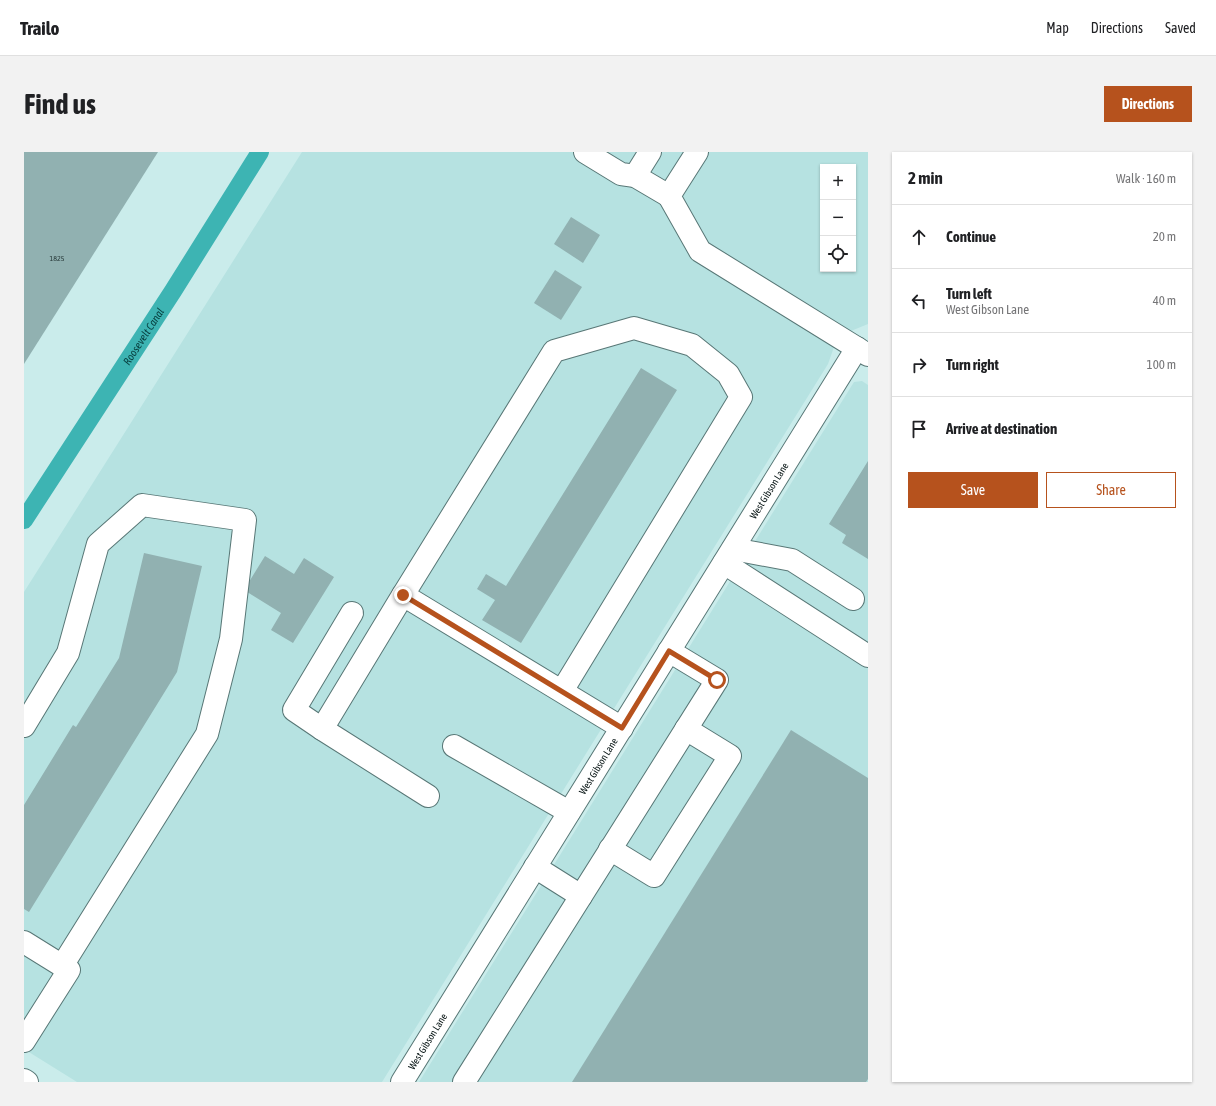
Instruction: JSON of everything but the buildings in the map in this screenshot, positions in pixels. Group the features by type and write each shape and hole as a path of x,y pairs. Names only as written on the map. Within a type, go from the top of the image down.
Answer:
{"street":[{"path":"585,152 621,174 635,176 669,196 700,251 863,352"},
{"path":"635,176 650,152"},
{"path":"669,196 697,152"},
{"path":"322,729 554,351 634,328 692,345 728,374 741,397 562,691"},
{"name":"West Gibson Lane","path":"402,1082 728,556 863,352"},
{"path":"24,726 68,653 98,544 142,505 245,520 231,639 207,734 62,966"},
{"path":"728,556 792,560 853,599"},
{"path":"728,556 868,656"},
{"path":"403,595 622,728"},
{"path":"352,613 294,710 428,796"},
{"path":"464,1082 717,680 669,651"},
{"path":"610,849 654,876 730,756 686,729"},
{"path":"454,746 569,812"},
{"path":"536,867 581,896"},
{"path":"24,942 69,970 24,1041"}],"shaded area":[{"path":"302,152 868,152 868,324 846,333 834,347 828,364 382,1082 77,1082 24,1049 24,592"},
{"path":"862,381 868,385 868,1082 419,1082 854,382"}],"waterway":[{"name":"Roosevelt Canal","path":"24,520 173,291 260,152"}],"route":[{"path":"403,595 622,728 669,651 717,680"}]}
